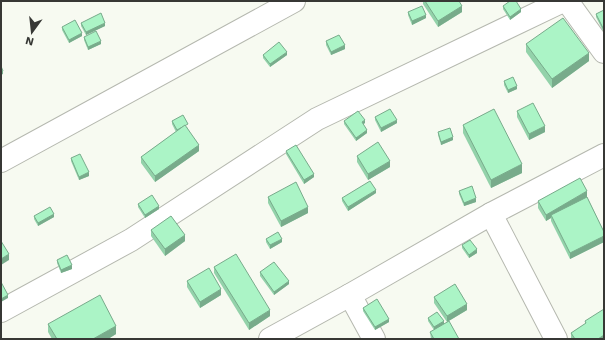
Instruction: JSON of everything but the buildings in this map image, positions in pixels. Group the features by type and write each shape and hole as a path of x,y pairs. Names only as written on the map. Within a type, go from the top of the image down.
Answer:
{"street":[{"path":"1,161 294,1"},
{"path":"1,311 132,240 317,119 563,1"},
{"path":"567,1 604,52"},
{"path":"270,339 492,214 604,155"},
{"path":"492,214 556,339"},
{"path":"350,295 374,339"}]}
